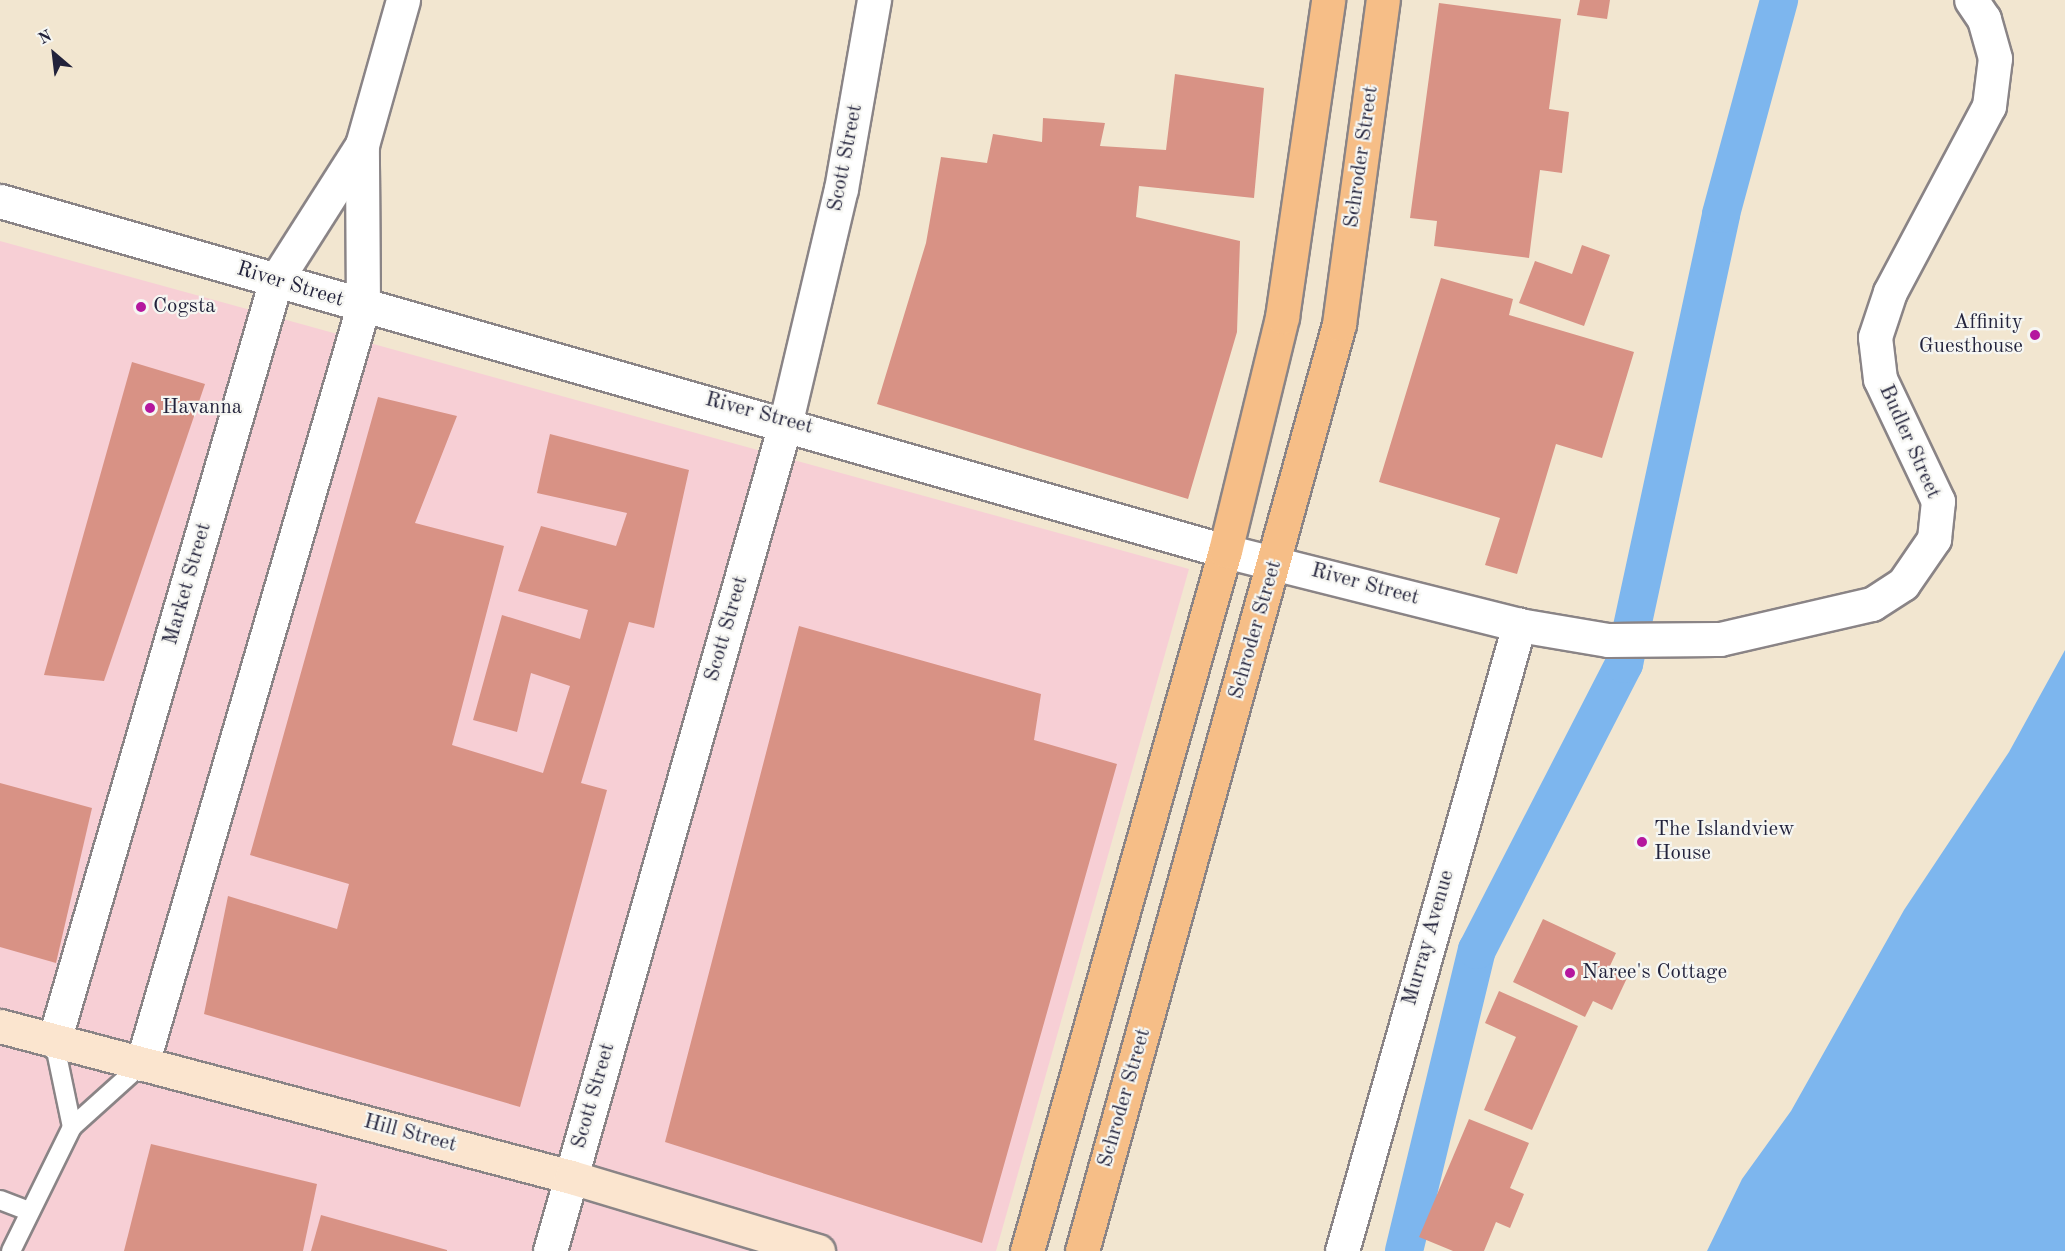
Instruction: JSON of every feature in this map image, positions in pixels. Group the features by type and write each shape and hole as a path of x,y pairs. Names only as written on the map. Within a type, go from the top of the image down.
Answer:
{"highway":[{"path":"1027,1251 1225,551 1282,317 1328,0"},
{"name":"Schroder Street","path":"1082,1251 1339,324 1383,0"}],"street":[{"name":"Market Street","path":"141,1064 363,307 362,145 403,0"},
{"name":"Scott Street","path":"550,1251 786,421 842,189 874,0"},
{"name":"Budler Street","path":"1518,625 1608,640 1684,641 1752,634 1872,604 1903,584 1934,539 1938,501 1880,380 1875,337 1890,292 1989,106 1995,58 1984,19 1971,0"},
{"name":"Market Street","path":"54,1041 276,280 362,145"},
{"name":"River Street","path":"0,201 363,307 786,421 1225,551 1275,561 1518,625"},
{"name":"Murray Avenue","path":"1342,1251 1518,625"},
{"name":"Hill Street","path":"0,1026 571,1177 818,1251"}],"lane":[{"path":"54,1041 72,1127"},
{"path":"11,1251 28,1211 72,1127 141,1064"},
{"path":"0,1200 28,1211"}],"shaded area":[{"path":"0,241 1189,569 996,1251 0,1251"}],"water":[{"path":"2065,650 2065,1251 1707,1251 1742,1179 1791,1111 1904,910 2009,752"}],"building":[{"path":"1580,0 1610,0 1607,19 1577,15"},
{"path":"1439,3 1561,19 1549,109 1569,112 1562,173 1540,170 1529,258 1434,246 1437,221 1410,218"},
{"path":"1175,74 1264,88 1254,198 1139,186 1136,217 1240,241 1237,332 1188,499 877,404 926,243 941,157 987,163 993,134 1042,142 1043,118 1105,123 1100,146 1166,150"},
{"path":"1582,245 1610,255 1584,326 1519,303 1535,261 1572,274"},
{"path":"1441,278 1513,299 1509,315 1634,352 1602,458 1556,444 1517,574 1485,565 1500,518 1379,482"},
{"path":"132,362 205,384 104,681 44,675"},
{"path":"378,397 457,416 415,523 504,546 452,745 543,773 570,686 531,673 517,732 473,720 502,615 580,639 588,610 518,591 541,526 616,546 627,513 537,493 550,434 689,470 654,628 629,622 581,783 607,790 520,1107 204,1014 228,896 337,929 349,884 250,855"},
{"path":"799,626 1041,694 1034,740 1117,764 982,1243 665,1142"},
{"path":"0,783 92,808 56,963 0,947"},
{"path":"1543,919 1616,953 1608,970 1627,978 1612,1010 1593,1001 1585,1017 1513,982"},
{"path":"1499,991 1578,1026 1532,1130 1484,1110 1516,1037 1485,1023"},
{"path":"1469,1119 1529,1143 1510,1188 1524,1194 1510,1228 1496,1222 1484,1251 1453,1251 1419,1237"},
{"path":"151,1144 317,1184 303,1251 124,1251"},
{"path":"321,1215 447,1250 447,1251 311,1251"}],"waterway":[{"path":"1404,1251 1477,950 1624,664 1721,214 1779,0"}],"place":[{"name":"Cogsta","path":"141,307"},
{"name":"Affinity Guesthouse","path":"2035,335"},
{"name":"Havanna","path":"150,408"},
{"name":"The Islandview House","path":"1642,842"},
{"name":"Naree's Cottage","path":"1570,973"}]}
